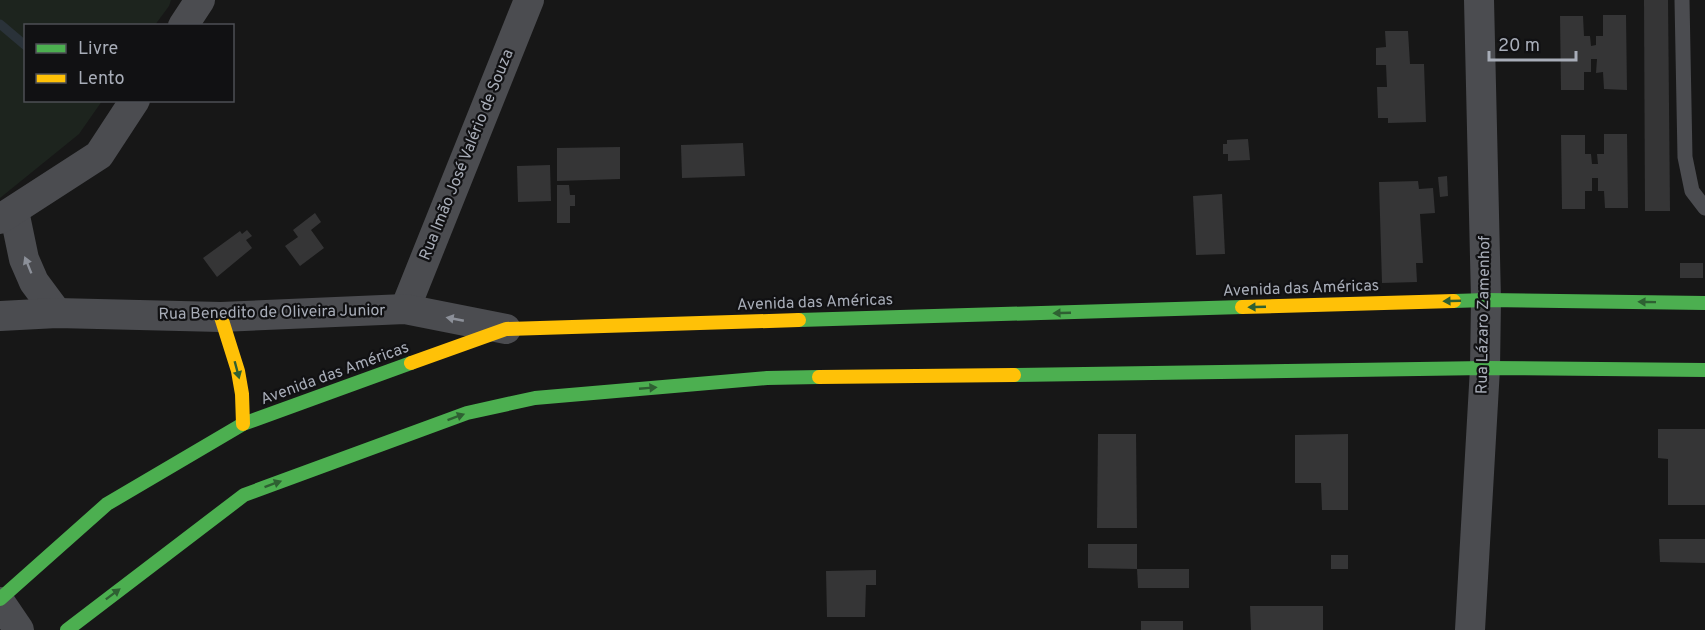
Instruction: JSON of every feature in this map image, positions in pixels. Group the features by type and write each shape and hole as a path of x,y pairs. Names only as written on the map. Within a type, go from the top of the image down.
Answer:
{"main road":[{"name":"Avenida das Américas","path":"0,600 107,504 243,424 506,329 1486,300 1705,303"},
{"path":"221,317 238,371 242,394 243,424"},
{"path":"67,630 244,495 467,413 535,398 767,378 1485,368 1705,370"}],"street":[{"path":"184,24 200,0"},
{"name":"Rua Imão José Valério de Souza","path":"405,309 529,0"},
{"name":"Rua Lázaro Zamenhof","path":"1470,630 1485,368 1486,300 1479,0"},
{"path":"57,314 34,282 7,215 99,154 134,102"},
{"name":"Rua Benedito de Oliveira Junior","path":"0,316 57,314 221,317 405,309 506,329"},
{"path":"0,600 19,630"}],"lane":[{"path":"1682,0 1685,157 1692,191 1705,208"}],"shaded area":[{"path":"0,0 171,0 156,24 24,24 24,102 101,102 79,134 0,198"}],"building":[{"path":"1644,0 1668,0 1670,211 1645,211"},
{"path":"1603,15 1626,15 1627,90 1604,89 1603,72 1596,73 1597,59 1591,59 1591,72 1584,72 1584,90 1561,90 1560,16 1583,16 1584,36 1590,36 1591,46 1596,45 1596,36 1603,36"},
{"path":"1385,31 1408,31 1410,64 1424,64 1426,122 1388,123 1388,118 1378,118 1377,87 1387,87 1386,65 1376,65 1376,48 1386,47"},
{"path":"1604,134 1627,134 1628,208 1605,208 1604,191 1598,191 1598,178 1592,178 1592,191 1585,191 1585,209 1562,209 1561,135 1585,135 1585,154 1591,154 1592,164 1598,164 1597,154 1604,154"},
{"path":"1248,139 1250,160 1228,161 1228,154 1223,154 1223,144 1227,144 1227,140"},
{"path":"743,143 745,176 682,178 681,145"},
{"path":"620,147 620,179 557,181 557,148"},
{"path":"550,165 551,201 518,202 517,166"},
{"path":"1447,176 1448,196 1440,197 1438,177"},
{"path":"1418,181 1419,189 1433,188 1435,213 1420,214 1423,263 1416,263 1417,282 1382,283 1379,182"},
{"path":"557,185 569,185 570,195 575,195 575,206 570,206 570,223 557,223"},
{"path":"1222,194 1225,254 1196,255 1193,196"},
{"path":"315,213 321,222 311,230 324,248 300,266 285,246 298,237 293,230"},
{"path":"247,230 252,236 246,240 252,248 217,277 203,258 240,231 242,234"},
{"path":"1680,263 1703,263 1703,278 1680,278"},
{"path":"1658,429 1705,429 1705,505 1668,505 1668,459 1658,458"},
{"path":"1098,434 1136,434 1137,528 1097,528"},
{"path":"1348,434 1348,510 1322,510 1321,483 1295,483 1295,435"},
{"path":"1659,539 1705,539 1705,563 1660,562"},
{"path":"1088,544 1137,544 1137,569 1088,568"},
{"path":"1331,555 1348,555 1348,569 1331,569"},
{"path":"1137,569 1189,569 1189,588 1138,588"},
{"path":"876,570 876,585 866,585 865,617 827,617 826,571"},
{"path":"1250,606 1323,606 1323,630 1251,630"},
{"path":"1141,621 1183,621 1183,630 1141,630"}],"waterway":[{"path":"0,24 24,44"}],"traffic: fast":[{"path":"1454,301 1705,303"},
{"path":"799,320 1242,307"},
{"path":"0,599 107,504 243,424 411,363"},
{"path":"1014,375 1485,368 1705,370"},
{"path":"67,630 244,495 467,413 535,398 767,378 819,377"}],"traffic: slow":[{"path":"1242,307 1454,301"},
{"path":"221,317 238,371 242,394 243,424"},
{"path":"411,363 506,329 799,320"},
{"path":"819,377 1014,375"}]}
